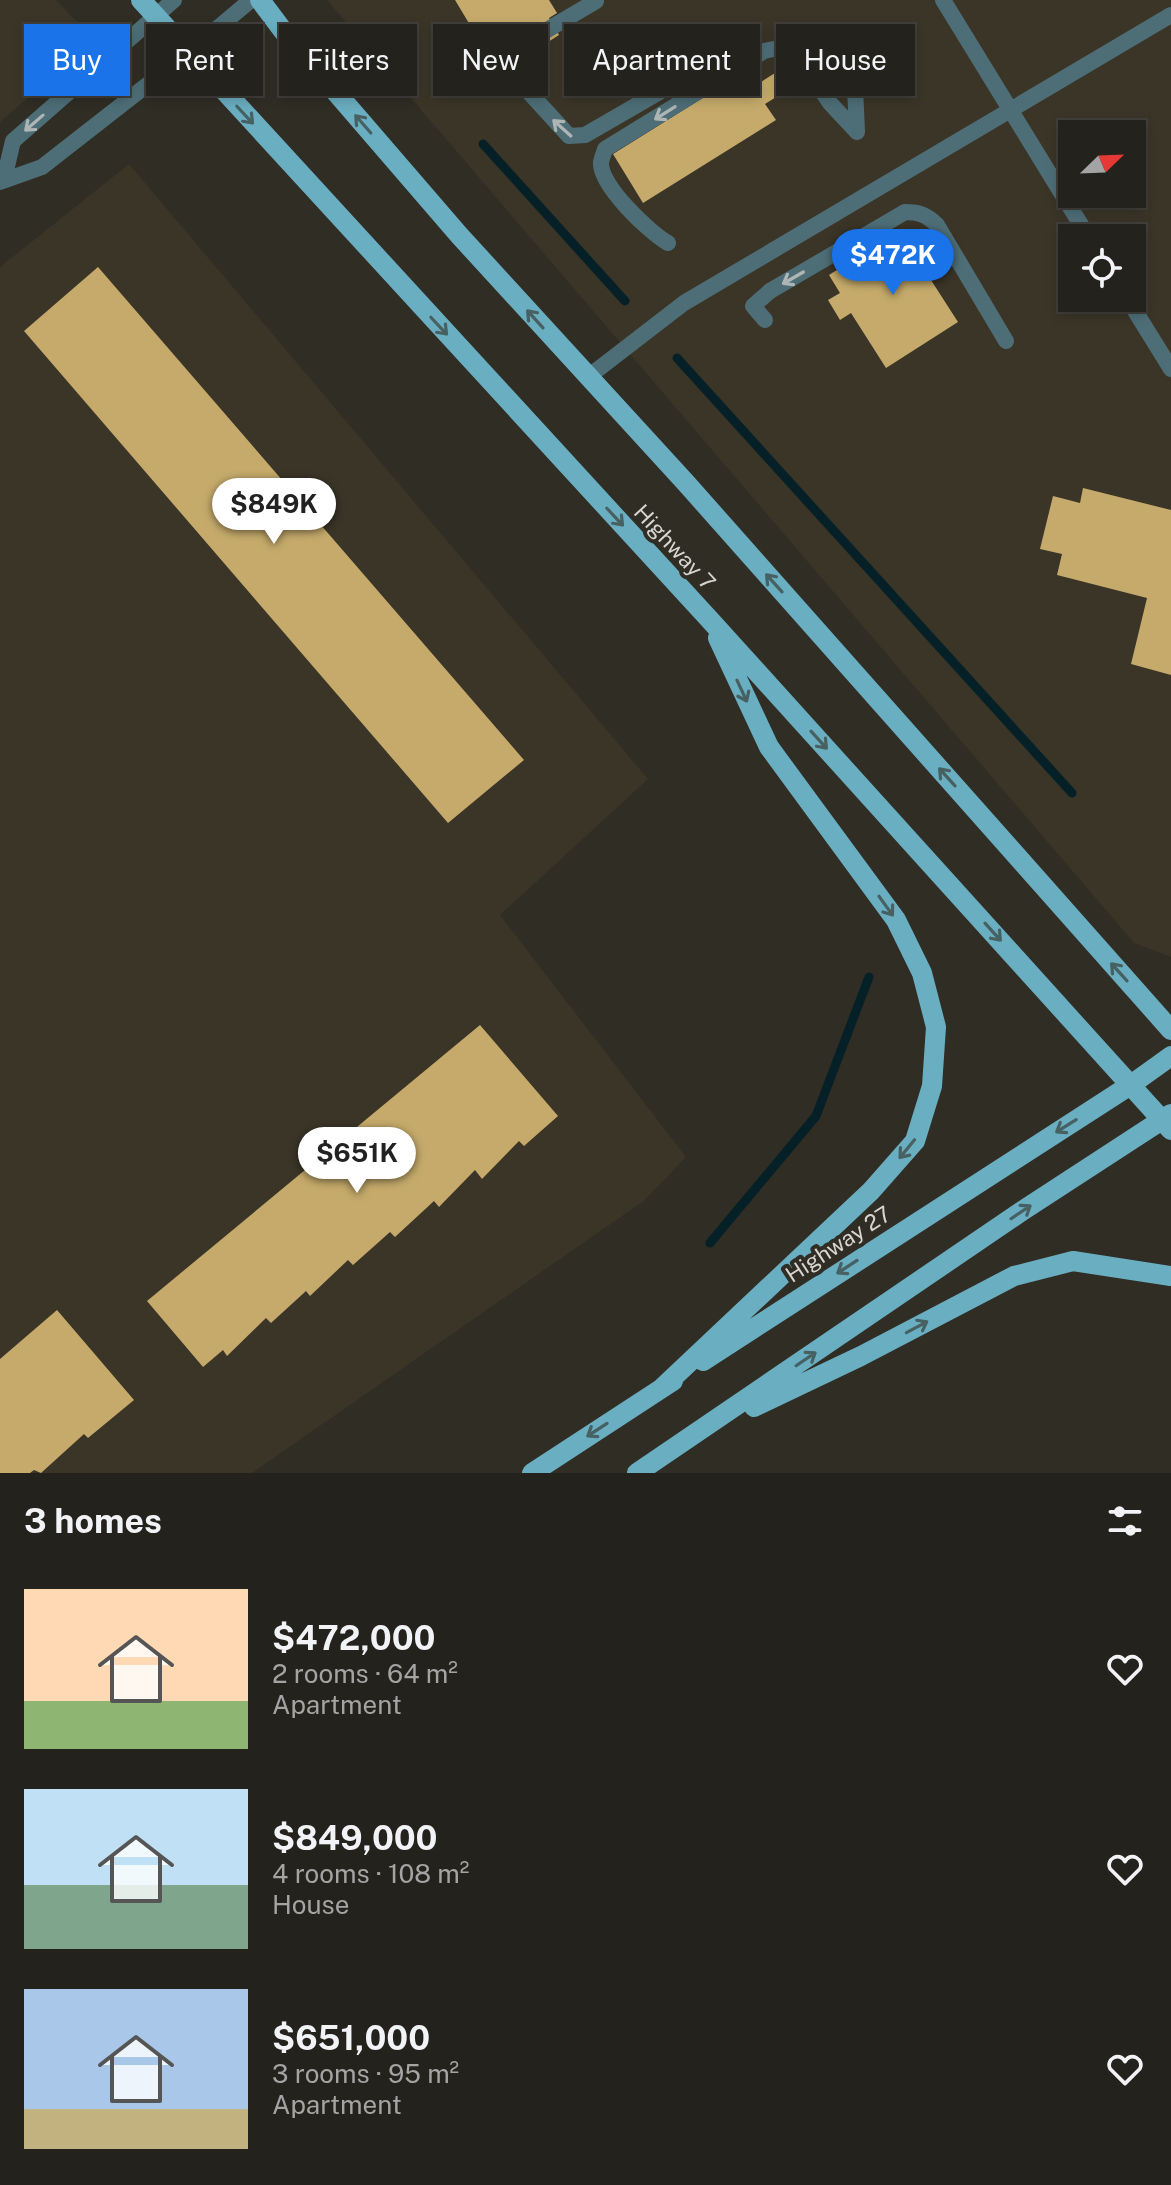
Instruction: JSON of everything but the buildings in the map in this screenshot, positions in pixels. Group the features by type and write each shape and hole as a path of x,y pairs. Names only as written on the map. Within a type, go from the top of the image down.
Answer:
{"main road":[{"path":"260,0 459,235 686,483 1171,1030"},
{"name":"Highway 7","path":"148,8 162,24"},
{"name":"Highway 7","path":"228,96 1168,1121"},
{"path":"662,1388 871,1191 915,1141 932,1086 936,1027 922,973 896,920 769,747 710,620"},
{"name":"Highway 27","path":"532,1473 1171,1056"},
{"path":"637,1473 1022,1211 1168,1121"},
{"path":"696,1434 861,1356 1014,1276 1073,1261 1171,1276"}],"street":[{"path":"2,180 13,141 148,8 174,0"},
{"path":"222,24 251,0"},
{"path":"943,0 1080,224"},
{"path":"596,1 520,46 512,62 516,78 569,136 585,135 652,96"},
{"path":"588,377 684,303 1171,15"},
{"path":"803,43 837,55 855,87 857,132 830,103 800,59 783,47 803,43"},
{"path":"668,243 653,235 607,183 601,163 605,149 764,51 776,48"},
{"path":"2,180 42,167 146,86"},
{"path":"765,320 753,306 770,291 905,212 917,212 928,216 937,225 1006,341"},
{"path":"1136,312 1171,369"}],"shaded area":[{"path":"0,0 56,0 79,24 24,24 24,96 30,96 0,122"},
{"path":"327,0 1171,0 1171,957 1134,943 409,96 417,96 417,24 348,24"},
{"path":"129,164 648,779 500,915 686,1157 645,1200 252,1473 0,1473 0,267"}],"waterway":[{"path":"483,144 625,301"},
{"path":"677,358 1072,793"},
{"path":"710,1243 816,1116 869,977"}]}
